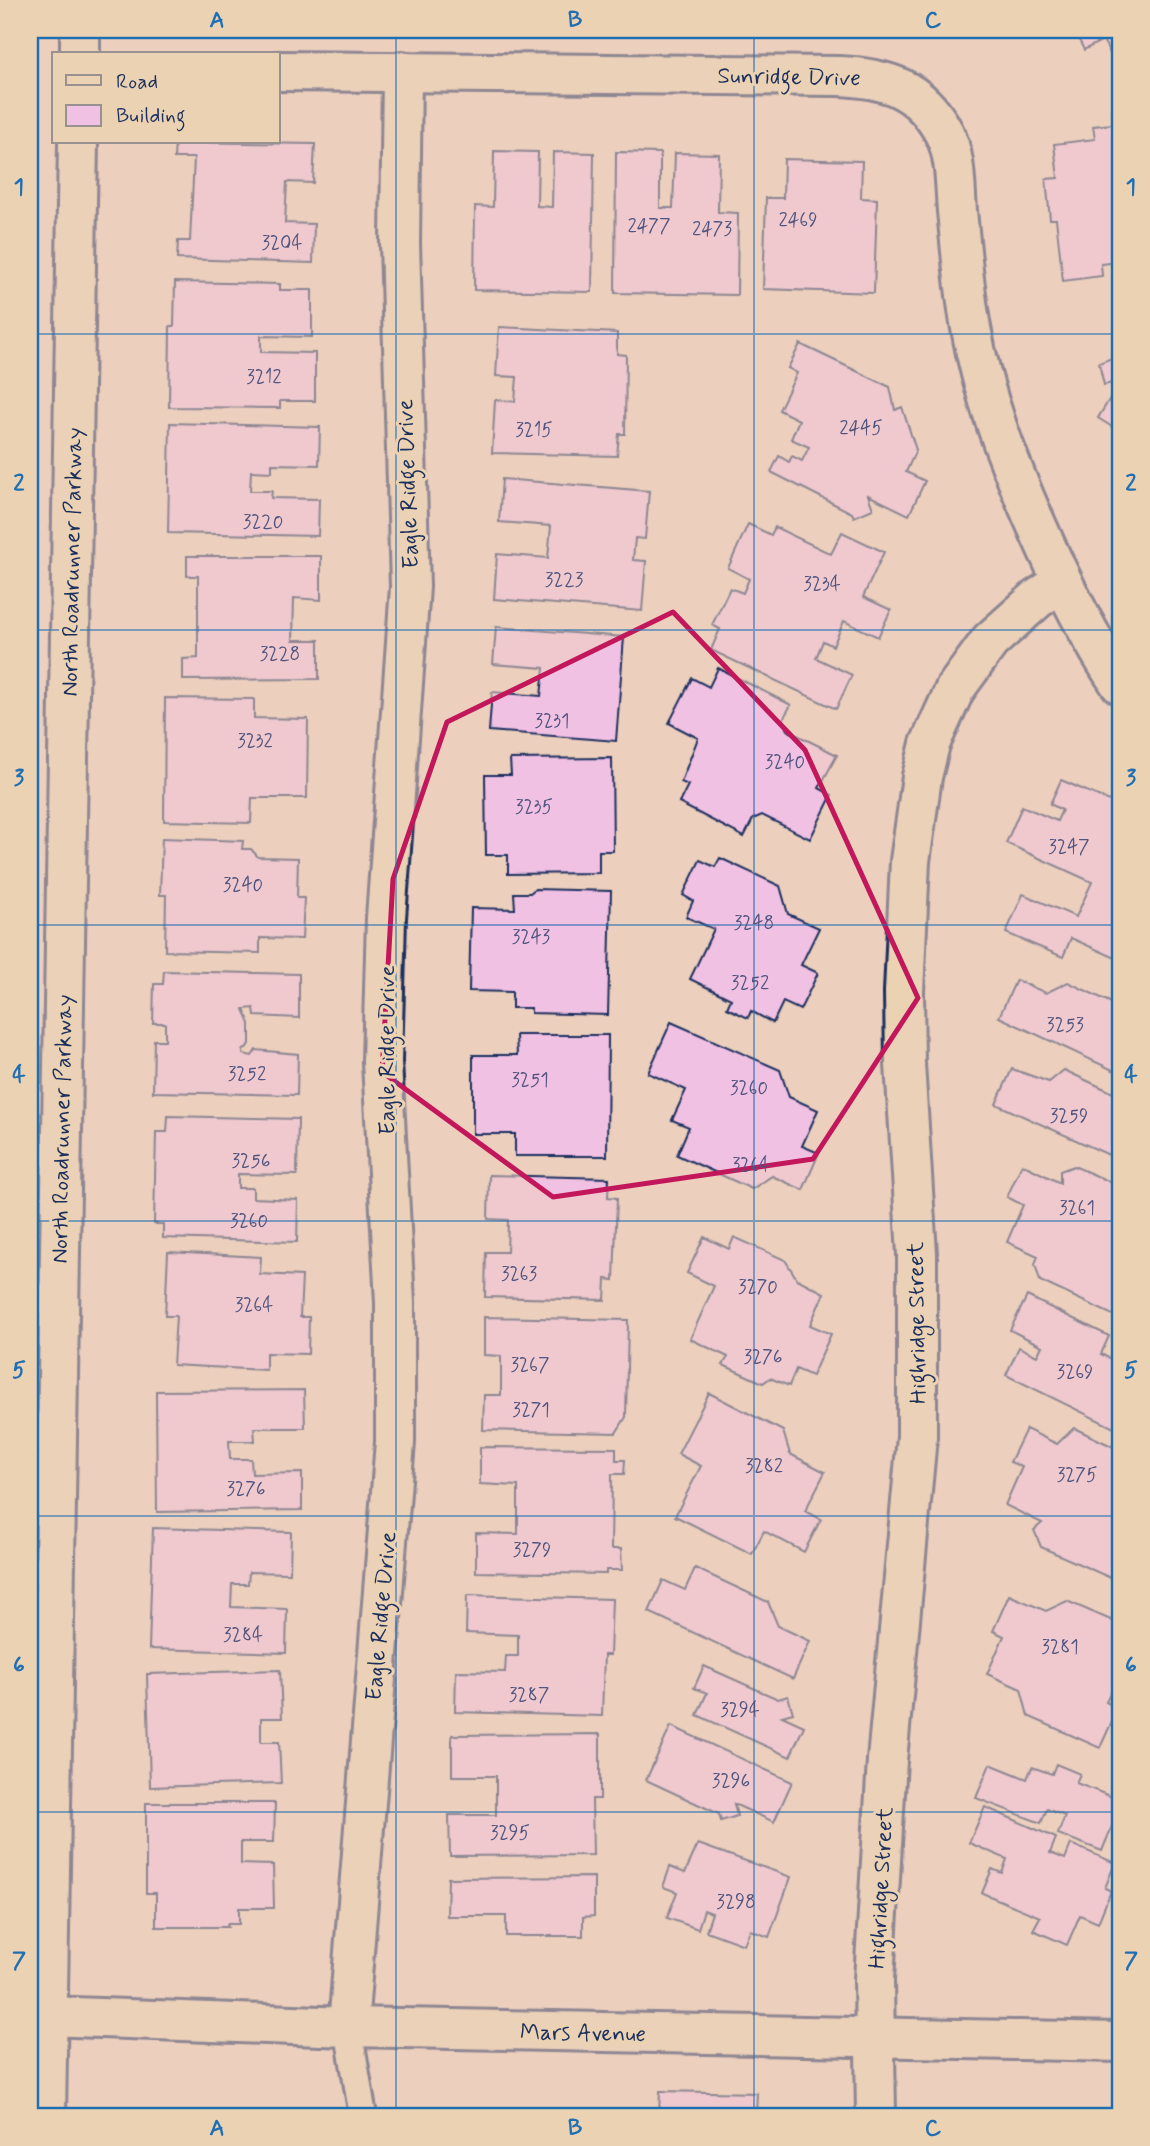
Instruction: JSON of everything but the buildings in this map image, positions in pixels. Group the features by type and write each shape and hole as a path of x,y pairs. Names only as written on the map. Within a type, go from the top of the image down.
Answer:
{"street":[{"path":"80,30 80,52"},
{"name":"Sunridge Drive","path":"280,71 860,77 882,80 904,89 920,100 936,118 946,136 951,157 964,279 981,376 1021,490 1062,582 1088,632 1120,684"},
{"name":"Eagle Ridge Drive","path":"348,2027 395,1442 395,1303 382,1062 386,918 410,587 400,243 402,71"},
{"name":"North Roadrunner Parkway","path":"46,2116 78,144"},
{"name":"Highridge Street","path":"876,2116 874,1980 887,1760 918,1437 917,1254 905,1063 905,954 910,861 922,777 930,744 955,689 990,641 1037,599 1062,582"},
{"name":"Mars Avenue","path":"46,2016 348,2027 1120,2042"}],"lane":[{"path":"348,2027 363,2116"}],"highlighted area":[{"path":"673,612 805,750 918,998 813,1159 553,1197 382,1072 393,879 447,722"}]}
